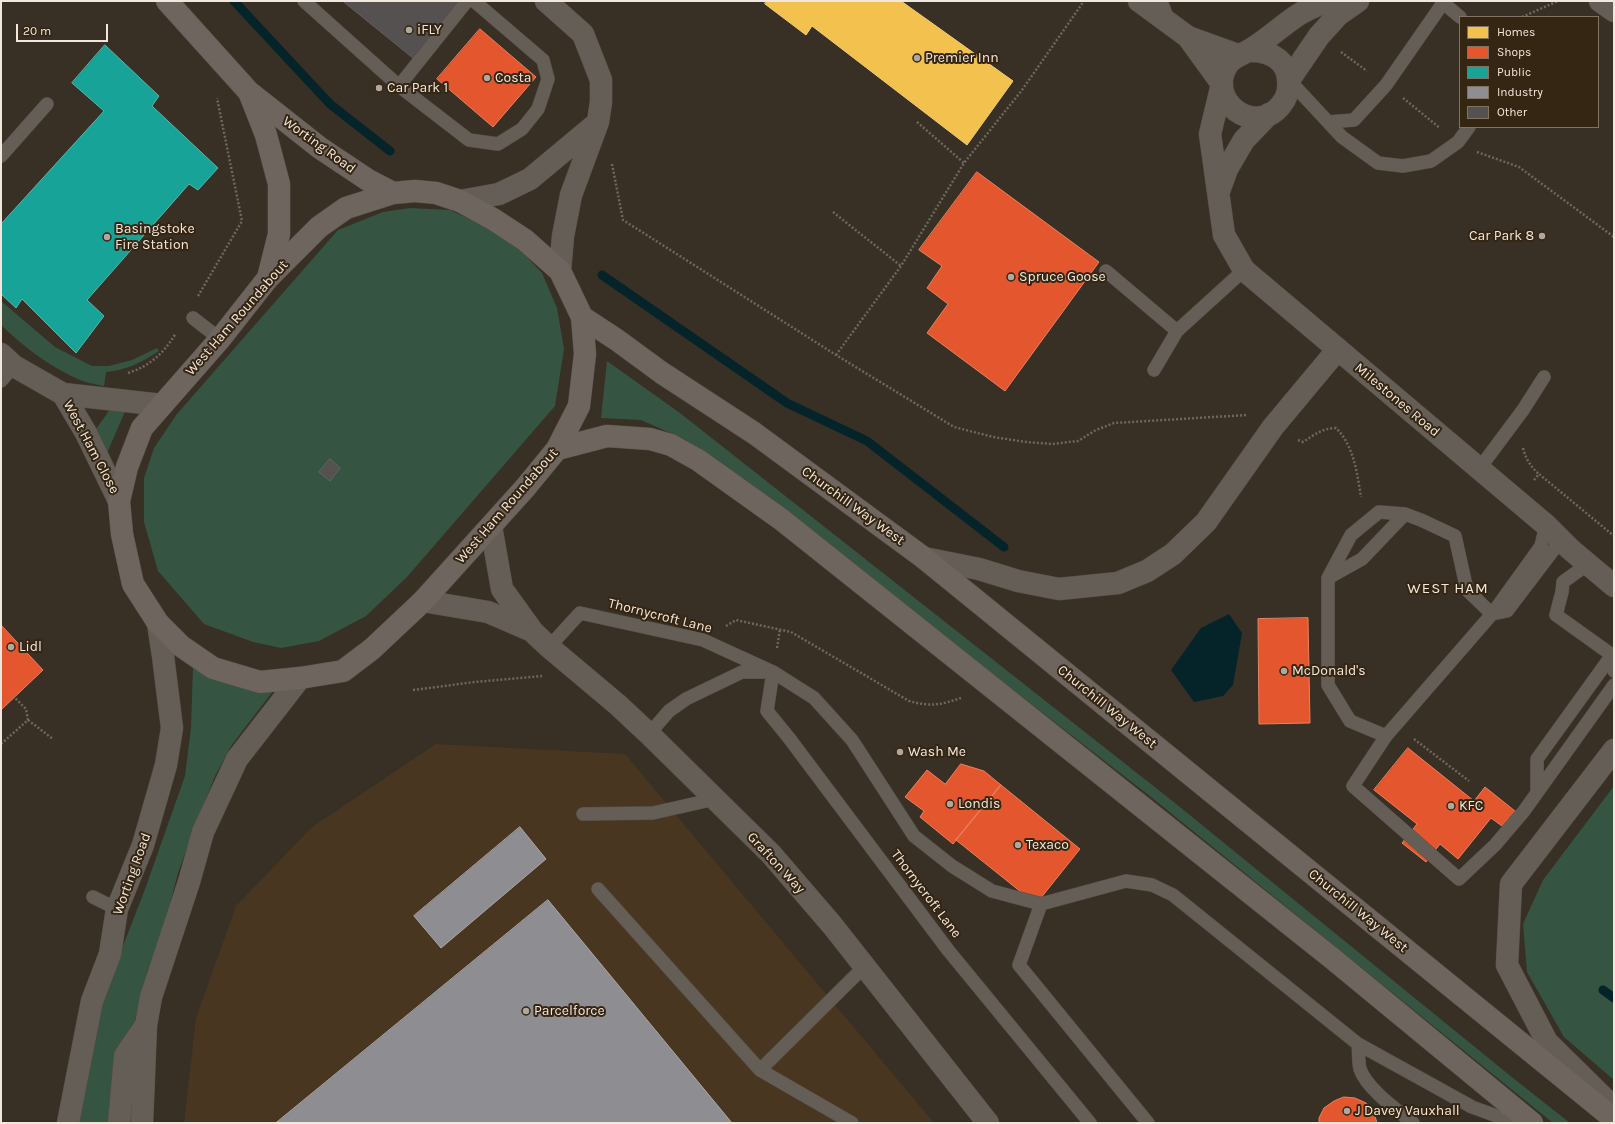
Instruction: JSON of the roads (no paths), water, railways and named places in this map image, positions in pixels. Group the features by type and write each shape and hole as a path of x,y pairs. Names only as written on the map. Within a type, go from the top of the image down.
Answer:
{"main road":[{"name":"Worting Road","path":"167,1 249,92 320,148 368,180 393,193"},
{"name":"Worting Road","path":"249,92 266,135 279,184 279,234 268,278"},
{"name":"West Ham Roundabout","path":"415,191 436,193 460,201 493,219 525,240 560,271 582,318 585,354 579,406 557,449 525,488 423,601 372,649 343,671 300,678 260,682 213,668 181,646 158,624 133,584 122,534 119,500 127,466 142,428 220,339 268,278 320,227 346,208 393,193 415,191"},
{"name":"Churchill Way West","path":"582,318 617,340 662,373 754,433 924,558 1614,1119"},
{"path":"557,449 607,436 626,437 650,439 671,445 698,460 788,525 1327,954 1532,1123"}],"street":[{"path":"546,1 583,34 601,80 601,102 598,122 571,195 563,236 560,271"},
{"path":"1139,1 1188,37 1222,84"},
{"path":"1188,37 1243,53 1260,50 1271,54 1279,61 1286,69 1289,80 1285,100 1278,109 1259,117 1248,117 1238,113 1229,105 1224,95 1222,84 1223,72 1229,62 1243,53 1300,14 1328,1"},
{"path":"1289,80 1319,36 1338,15 1358,1"},
{"path":"1600,1 1614,11"},
{"name":"Milestones Road","path":"1222,84 1210,134 1224,235 1244,270 1480,469 1614,586"},
{"name":"Milestones Road","path":"1219,191 1227,170 1244,140 1269,114"},
{"path":"460,201 499,194 530,179 598,122"},
{"path":"924,558 979,568 1018,581 1058,589 1118,583 1147,571 1173,554 1206,522 1273,427 1338,349"},
{"name":"West Ham Close","path":"5,367 63,394 162,405"},
{"name":"West Ham Close","path":"63,394 86,433 119,500"},
{"name":"Grafton Way","path":"491,526 502,589 533,632 618,705 771,854 832,925 988,1123"},
{"name":"Grafton Way","path":"423,601 488,612 533,632"},
{"name":"Worting Road","path":"68,1123 92,1001 110,954 117,909 143,845 166,765 172,728 158,624"},
{"path":"142,1123 146,1025 151,997 189,882 203,832 237,759 300,678"},
{"path":"1614,750 1511,884 1507,965 1547,1042 1614,1108"},
{"path":"119,1123 125,1056 146,1025"}],"lane":[{"path":"304,1 399,86 469,140 498,144 522,129 538,109 548,79 543,60 474,1"},
{"path":"399,86 467,1"},
{"path":"1161,1 1170,24"},
{"path":"1328,122 1354,120 1386,85 1442,2 1459,16"},
{"path":"1289,80 1342,137 1378,163 1403,166 1431,161 1458,142 1468,128"},
{"path":"1,156 46,104"},
{"path":"1154,370 1177,331 1244,270"},
{"path":"1106,271 1177,331"},
{"path":"194,318 220,339"},
{"path":"1480,469 1523,410 1544,377"},
{"path":"1386,736 1350,721 1328,685 1328,578 1351,535 1379,512 1405,514 1455,536 1467,590 1492,614"},
{"path":"1328,578 1362,559 1405,514"},
{"path":"1492,614 1507,611 1554,533"},
{"path":"1554,533 1541,546 1492,614 1386,736 1353,786 1459,878 1495,846 1524,811 1614,685"},
{"path":"1588,564 1563,582 1556,615 1612,656 1614,671"},
{"name":"Thornycroft Lane","path":"549,647 580,614 703,640 773,672 767,711 789,738 948,950 1090,1123"},
{"path":"1537,793 1537,759 1612,656"},
{"path":"649,734 669,711 686,699 742,672 773,672 814,698 852,740 914,836 952,866 992,891 1041,904 1126,880 1152,885 1173,895 1358,1044 1472,1107 1516,1123"},
{"path":"583,814 653,813 715,799"},
{"path":"598,889 760,1070 852,1123"},
{"path":"93,897 117,909"},
{"path":"1041,904 1019,965 1148,1123"},
{"path":"760,1070 865,966"},
{"path":"1358,1044 1360,1069 1367,1081 1377,1092 1413,1123"}],"water":[{"path":"1229,614 1242,633 1233,685 1223,696 1194,702 1171,670 1201,628"}],"waterway":[{"path":"234,1 330,104 390,151"},
{"path":"602,275 787,403 867,441 1004,547"},
{"path":"1603,990 1614,998"}],"place":[{"name":"iFLY","path":"409,30"},
{"name":"Premier Inn","path":"917,58"},
{"name":"Costa","path":"487,78"},
{"name":"Car Park 1","path":"379,88"},
{"name":"Car Park 8","path":"1542,236"},
{"name":"Basingstoke Fire Station","path":"107,237"},
{"name":"Spruce Goose","path":"1011,277"},
{"name":"Lidl","path":"11,647"},
{"name":"McDonald's","path":"1284,671"},
{"name":"Wash Me","path":"900,752"},
{"name":"Londis","path":"950,804"},
{"name":"KFC","path":"1451,806"},
{"name":"Texaco","path":"1018,845"},
{"name":"Parcelforce","path":"526,1011"},
{"name":"J Davey Vauxhall","path":"1347,1111"}],"district":[{"name":"WEST HAM","path":"1448,589"}]}
